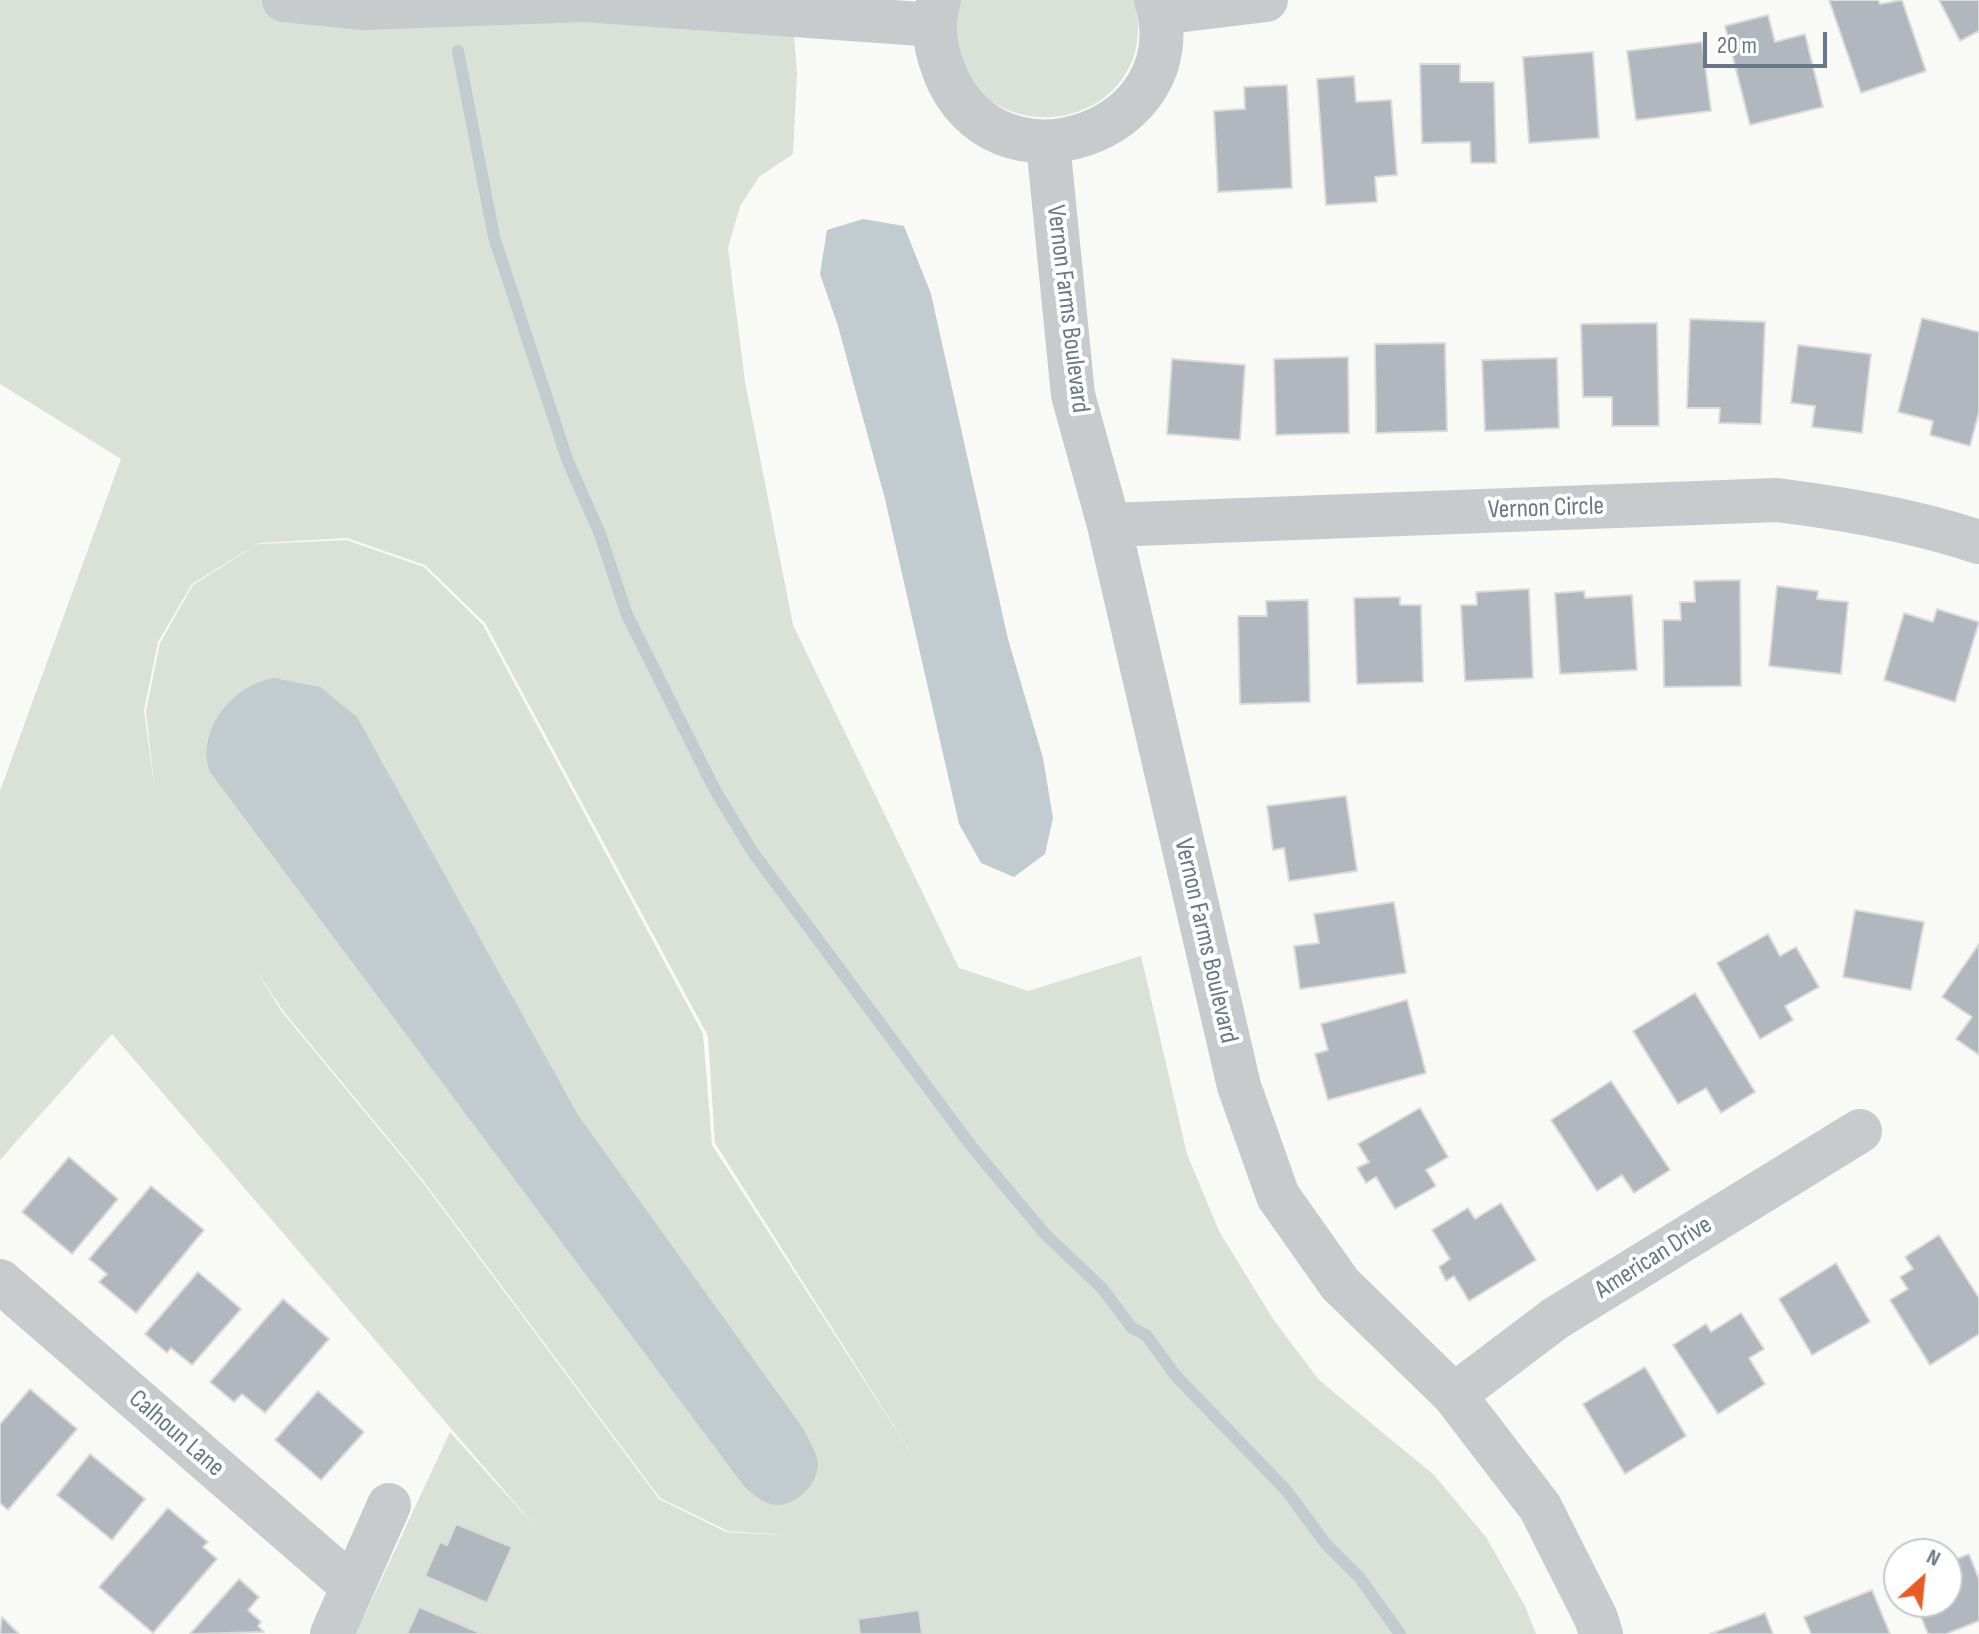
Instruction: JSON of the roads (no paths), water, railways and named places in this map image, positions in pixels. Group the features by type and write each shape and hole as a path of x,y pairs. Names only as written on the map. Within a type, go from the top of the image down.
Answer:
{"street":[{"path":"284,0 364,8 585,0 937,13 936,51 950,87 975,117 1009,137 1048,143 1086,137 1120,117 1146,88 1159,51 1158,6 1266,0"},
{"name":"Vernon Farms Boulevard","path":"1048,143 1073,395 1109,525 1239,1086 1278,1196 1340,1284 1454,1395 1540,1507 1596,1618 1601,1634"},
{"name":"Vernon Circle","path":"1109,525 1777,500 1882,515 1979,542"},
{"name":"American Drive","path":"1454,1395 1556,1318 1860,1131"},
{"name":"Calhoun Lane","path":"0,1281 352,1586"},
{"path":"332,1634 389,1505"}],"waterway":[{"path":"458,51 494,237 567,459 600,534 627,615 715,790 752,851 972,1147 1045,1234 1102,1288 1132,1328 1146,1335 1176,1376 1286,1490 1326,1544 1359,1577 1400,1634"}]}
